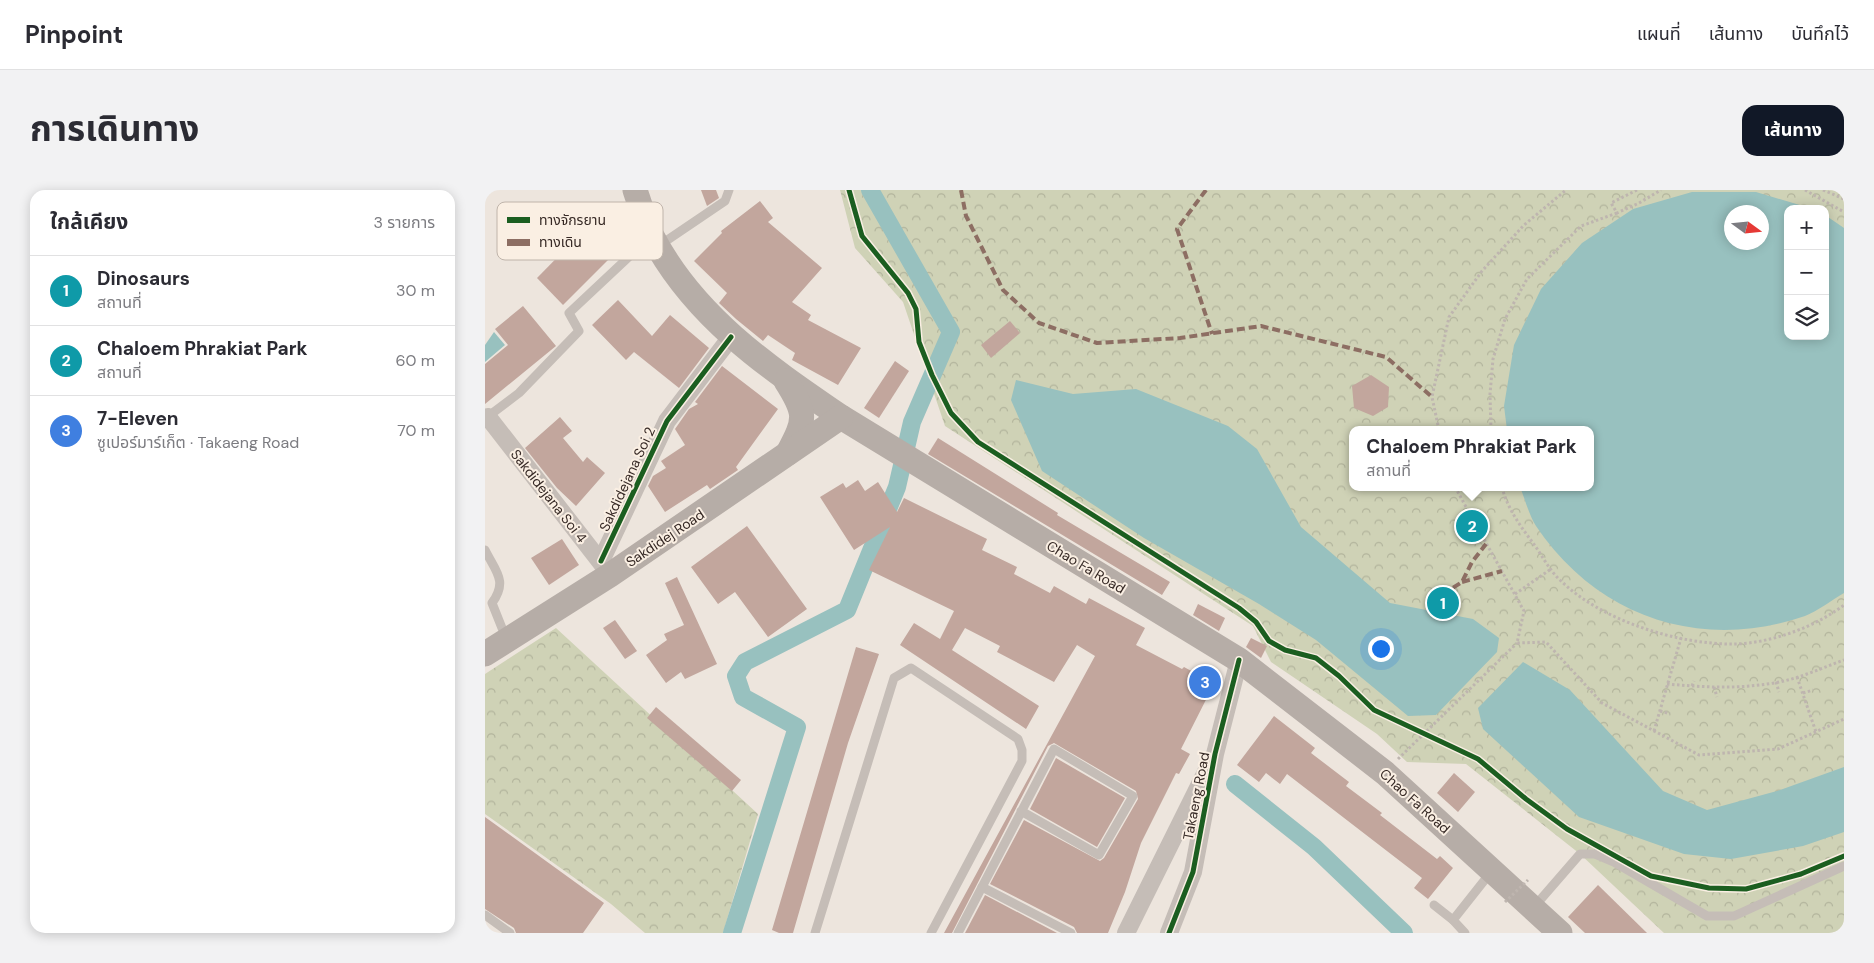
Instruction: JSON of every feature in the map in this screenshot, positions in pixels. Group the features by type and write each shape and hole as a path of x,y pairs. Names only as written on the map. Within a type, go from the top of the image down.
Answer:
{"main road":[{"name":"Chao Fa Road","path":"635,190 640,202"},
{"name":"Chao Fa Road","path":"663,254 677,276 731,337 785,378 879,441 1239,660 1385,773 1559,932"},
{"path":"785,378 801,404 799,432 788,454"},
{"name":"Sakdidej Road","path":"485,654 605,568 788,454 841,417"}],"street":[{"name":"Sakdidejana Soi 2","path":"605,568 667,421 731,337"},
{"name":"Sakdidejana Soi 4","path":"486,418 605,568"},
{"name":"Takaeng Road","path":"1169,933 1193,872 1215,754 1239,660"},
{"name":"Takaeng Road","path":"1126,933 1215,754"}],"lane":[{"path":"663,236 725,201 729,190"},
{"path":"486,418 519,393 579,331 569,313 632,260"},
{"path":"485,550 501,581 500,592 492,603 507,640"},
{"path":"815,933 894,678 911,668 1018,739 1023,761 931,933"},
{"path":"958,933 1021,811 1054,749 1133,796 1099,855 1021,811"},
{"path":"1533,907 1580,854 1595,854 1614,862 1707,916 1733,916 1844,866"},
{"path":"1453,920 1492,870"},
{"path":"982,887 1057,930 1071,933"},
{"path":"1434,905 1453,920 1465,933"},
{"path":"485,915 510,933"}],"path":[{"path":"1438,426 1432,397 1449,317 1482,270 1525,225 1566,190"},
{"path":"1617,213 1611,203 1637,190"},
{"path":"1491,426 1490,394 1493,359 1505,320 1527,279 1581,226 1639,204 1661,190"},
{"path":"1805,190 1844,212"},
{"path":"1823,190 1844,199"},
{"path":"1385,773 1517,643 1525,611 1457,491"},
{"path":"1504,491 1518,523 1559,580 1595,606 1635,625 1697,642 1736,644 1781,636 1831,615 1844,604"},
{"path":"1515,594 1551,568"},
{"path":"1654,731 1681,638"},
{"path":"1517,643 1546,642 1602,703 1699,755 1778,749 1844,719"},
{"path":"1667,684 1714,687 1777,682 1844,660"},
{"path":"1797,677 1816,732"},
{"path":"1749,680 1750,685"},
{"path":"1692,686 1693,681"},
{"path":"1777,682 1779,692"},
{"path":"1714,687 1717,697"},
{"path":"1803,694 1813,690"},
{"path":"1660,711 1670,714"},
{"path":"1418,730 1432,736"},
{"path":"1505,902 1528,880"}],"green space":[{"path":"840,190 1844,190 1844,933 1664,933 1580,854 1466,764 1407,762 1377,734 1271,662 1253,626 945,426 903,302 855,248"},
{"path":"556,628 758,814 723,933 645,933 611,904 485,814 485,674"}],"water":[{"path":"1692,192 1756,192 1800,205 1784,205 1784,340 1829,340 1829,218 1844,228 1844,593 1805,616 1766,626 1728,630 1690,627 1654,619 1620,604 1589,584 1561,557 1536,526 1521,491 1594,491 1594,426 1506,426 1504,406 1514,345 1541,289 1582,243 1633,209"},
{"path":"494,332 505,345 485,362 485,345"},
{"path":"1016,380 1073,394 1136,389 1228,426 1257,449 1301,527 1390,603 1473,619 1499,638 1497,652 1436,715 1408,716 1316,640 1259,604 1144,538 1042,471 1011,400"},
{"path":"1523,662 1570,690 1663,791 1707,810 1777,791 1844,767 1844,832 1803,846 1731,859 1684,854 1579,817 1483,729 1478,708"}],"building":[{"path":"701,190 716,190 719,198 707,206"},
{"path":"760,201 773,218 768,222 822,268 792,302 811,315 808,320 861,348 838,385 792,360 795,353 768,335 763,341 736,319 719,303 727,293 694,261 722,233 721,231"},
{"path":"555,260 608,260 563,305 537,278"},
{"path":"618,300 652,336 670,315 709,348 679,388 634,352 626,360 592,325"},
{"path":"523,306 556,346 485,404 485,364 508,345 495,329"},
{"path":"1010,321 1020,333 991,358 981,345"},
{"path":"895,361 909,371 879,418 864,408"},
{"path":"722,366 778,409 736,467 738,470 710,489 707,485 665,512 648,486 653,476 666,468 661,461 685,445 675,429 689,409 698,404 695,402"},
{"path":"1371,375 1389,387 1388,407 1373,416 1354,408 1352,386"},
{"path":"560,417 572,431 563,438 583,462 587,457 605,473 576,506 557,488 525,448"},
{"path":"938,438 1058,513 1057,515 1170,582 1162,595 928,454"},
{"path":"858,480 865,491 878,482 897,512 904,498 987,539 982,550 1017,567 1014,574 1050,593 1054,586 1086,604 1089,598 1145,628 1136,645 1182,669 1184,667 1195,673 1198,666 1218,676 1181,749 1190,754 1179,774 1176,773 1141,843 1125,892 1108,933 1077,933 1074,927 990,884 1024,820 1100,861 1104,858 1138,799 1136,791 1054,743 1048,746 952,933 944,933 1095,656 1077,645 1054,682 997,652 1000,646 965,628 952,650 1039,706 1026,729 900,645 914,623 940,639 954,611 869,570 890,527 854,550 820,497 843,483 846,488"},
{"path":"747,526 807,609 768,637 735,592 718,604 691,567"},
{"path":"562,539 579,565 549,585 531,558"},
{"path":"677,577 717,664 685,679 681,672 666,683 646,655 667,640 664,634 684,625 665,583"},
{"path":"1198,604 1225,618 1219,631 1193,615"},
{"path":"615,620 637,651 625,659 603,628"},
{"path":"1251,638 1267,646 1261,658 1246,647"},
{"path":"856,647 879,654 848,743 793,933 779,933 772,930"},
{"path":"656,707 741,780 732,791 647,718"},
{"path":"1274,716 1315,748 1311,753 1349,782 1346,786 1382,813 1380,815 1437,859 1440,856 1453,868 1428,899 1414,888 1422,878 1287,774 1280,784 1266,773 1259,782 1237,765"},
{"path":"1056,758 1125,798 1097,847 1030,809"},
{"path":"1454,773 1475,792 1458,812 1437,793"},
{"path":"485,817 604,903 583,933 516,933 514,928 485,909"},
{"path":"1598,885 1647,933 1585,933 1568,917"},
{"path":"985,895 1057,933 965,933"}],"waterway":[{"path":"732,933 797,727 743,697 736,676 745,662 847,610 897,487 912,422 951,332 870,190"},
{"path":"1235,784 1314,847 1404,933"}],"marked path":[{"path":"961,190 966,216 1003,290 1039,323 1097,343 1180,338 1261,326 1386,357 1432,397"},
{"path":"1206,190 1177,229 1212,334"},
{"path":"1443,594 1462,582 1472,562 1486,544"},
{"path":"1462,582 1502,571"}],"cycle path":[{"path":"849,190 862,236 908,293 916,309 919,342 932,375 951,413 978,442 1239,608 1256,622 1269,641 1285,650 1316,658 1339,676 1374,710 1478,759 1526,799 1567,829 1651,876 1709,888 1746,889 1801,874 1844,856"},
{"path":"601,561 667,421 731,337"},
{"path":"1169,933 1193,872 1215,754 1239,660"}],"place":[{"name":"Chaloem Phrakiat Park","path":"1472,526"},
{"name":"Dinosaurs","path":"1443,603"},
{"name":"7-Eleven","path":"1205,682"}]}
